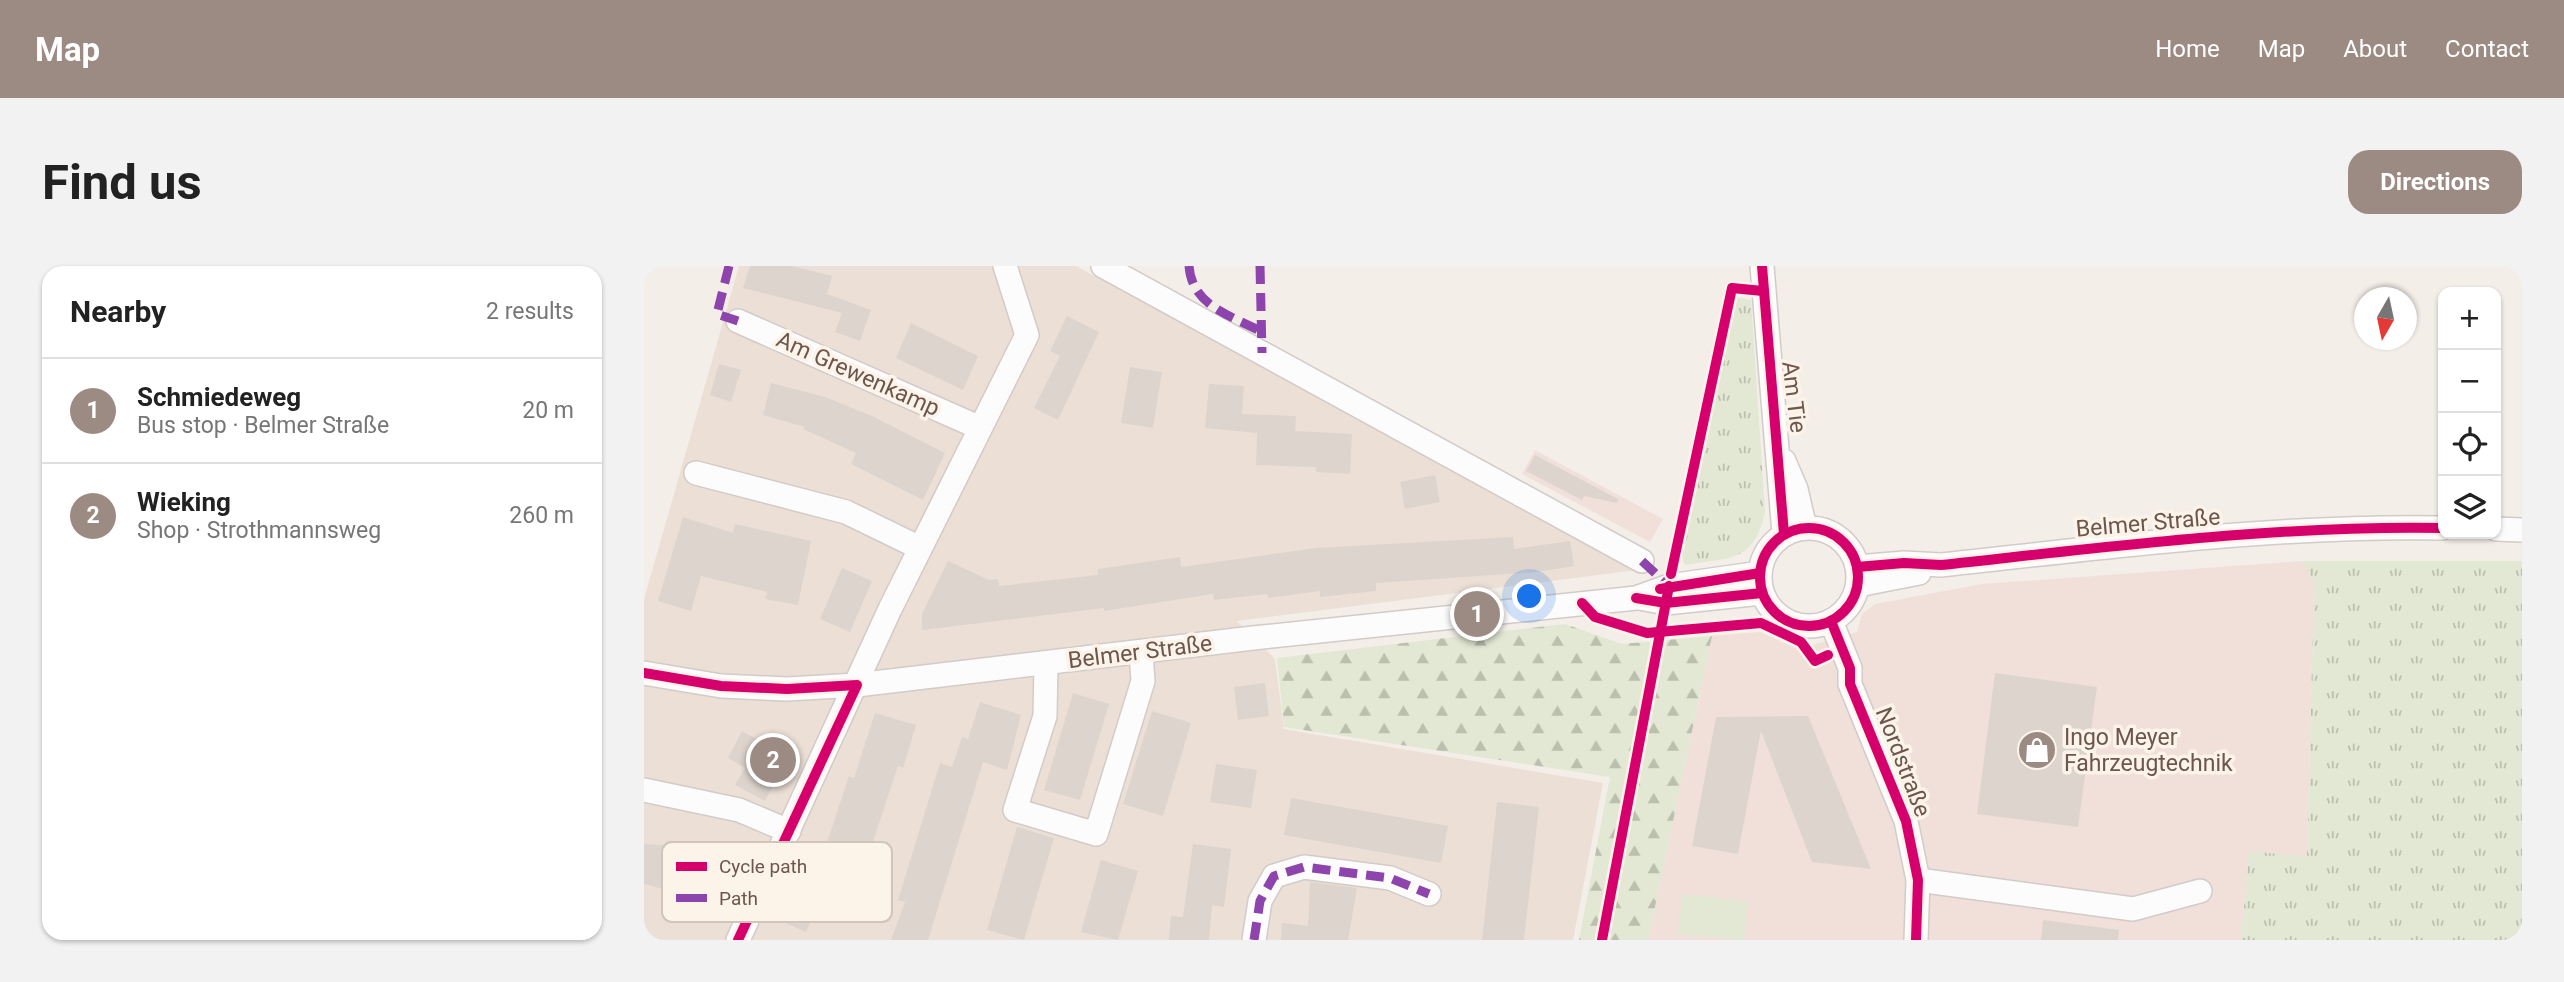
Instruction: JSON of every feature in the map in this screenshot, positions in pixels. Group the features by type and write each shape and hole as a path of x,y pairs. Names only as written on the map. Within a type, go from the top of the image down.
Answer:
{"street":[{"path":"784,842 978,427 1027,335 1005,266"},
{"path":"1103,266 1642,561"},
{"name":"Am Tie","path":"1762,266 1771,397 1780,452 1779,491 1795,531"},
{"name":"Am Grewenkamp","path":"738,321 978,427"},
{"path":"695,473 846,512 920,548"},
{"name":"Belmer Straße","path":"1858,576 1906,578 1941,565 2189,539 2306,531 2438,528"},
{"path":"2501,529 2522,530"},
{"path":"1795,531 1831,533 1844,542 1858,576 1845,611 1823,624 1799,626 1782,619 1766,602 1761,583 1762,559 1771,545 1795,531"},
{"name":"Belmer Straße","path":"644,673 721,686 787,689 857,685 1253,638 1636,598 1666,603 1761,583"},
{"name":"Nordstraße","path":"1823,624 1850,668 1850,684 1906,821 1918,880 1916,940"},
{"path":"1046,663 1045,716 1015,810 1096,834 1143,681 1141,653"},
{"path":"644,790 739,810 789,831"},
{"path":"1254,940 1260,901 1274,876 1304,867 1390,878 1429,894"},
{"path":"1918,880 2133,909 2200,891"},
{"path":"738,940 746,922"}],"shaded area":[{"path":"739,266 1076,266 1637,570 1237,621 1275,659 1284,729 1603,783 1573,940 644,940 644,599"},
{"path":"1535,450 1663,519 1650,542 1522,474"},
{"path":"2302,561 2314,583 2307,857 2249,852 2241,940 1648,940 1712,636 1760,632 1798,649 1857,632 1862,614 1875,604 1982,584"}],"green space":[{"path":"1737,298 1751,300 1765,512 1754,541 1738,555 1685,565 1681,556"},
{"path":"2302,561 2522,561 2522,940 2241,940 2249,851 2307,857 2314,583"},
{"path":"1565,624 1622,644 1712,636 1648,940 1579,940 1610,777 1284,727 1277,658"},
{"path":"1682,894 1748,901 1744,940 1678,934"}],"building":[{"path":"750,266 792,266 832,276 827,294 871,310 860,341 835,332 842,313 743,288"},
{"path":"1067,316 1099,332 1058,420 1034,408 1060,356 1050,351"},
{"path":"911,323 978,356 963,390 896,358"},
{"path":"719,364 741,370 731,402 710,395"},
{"path":"1130,367 1162,372 1153,428 1121,423"},
{"path":"771,383 825,397 872,416 945,453 923,500 851,464 856,453 803,429 805,427 763,415"},
{"path":"1209,384 1244,386 1242,414 1296,416 1295,431 1352,434 1350,474 1316,472 1316,467 1256,465 1257,433 1205,428"},
{"path":"1535,455 1618,499 1617,503 1584,496 1582,500 1526,471"},
{"path":"1435,475 1440,502 1405,509 1400,482"},
{"path":"683,517 733,533 735,524 811,541 798,605 765,599 767,592 701,576 691,611 658,601"},
{"path":"1513,537 1514,549 1570,541 1574,566 1537,572 1376,583 1376,591 1320,597 1320,591 1268,598 1267,594 1214,600 1213,594 1104,611 1104,608 922,630 922,614 948,561 989,580 998,579 999,586 1098,575 1098,569 1180,557 1181,567 1316,548"},
{"path":"842,568 872,581 850,632 820,619"},
{"name":"Ingo Meyer Fahrzeugtechnik","path":"1995,673 2097,687 2078,827 1977,814"},
{"path":"1265,683 1269,716 1238,720 1234,687"},
{"path":"1073,693 1109,704 1080,800 1044,790"},
{"path":"980,702 1021,715 1007,770 983,762 928,940 891,940 905,902 898,900 940,763 952,767 962,737 968,739"},
{"path":"1152,711 1191,723 1163,816 1123,804"},
{"path":"875,713 916,725 903,768 898,766 873,842 827,842 849,776 854,778"},
{"path":"1808,716 1871,869 1812,862 1761,731 1738,854 1692,846 1716,717"},
{"path":"742,731 788,756 765,801 735,785 745,768 728,758"},
{"path":"1216,764 1257,770 1251,808 1210,802"},
{"path":"1291,798 1448,826 1441,863 1284,835"},
{"path":"1497,802 1539,807 1524,940 1482,940"},
{"path":"1017,827 1054,838 1024,940 987,930"},
{"path":"644,844 662,845 662,889 644,884"},
{"path":"1193,844 1231,849 1224,907 1212,905 1209,940 1169,940 1171,916 1183,917"},
{"path":"1101,860 1138,871 1118,940 1081,932"},
{"path":"1310,882 1357,888 1348,940 1281,940 1282,923 1308,926"},
{"path":"2043,920 2119,930 2118,940 2041,940"},
{"path":"783,922 811,922 806,932"}],"marked path":[{"path":"729,266 717,314 738,321"},
{"path":"1189,266 1197,291 1205,300 1262,332"},
{"path":"1260,266 1262,353"},
{"path":"1642,561 1669,586 1668,591"},
{"path":"1254,940 1260,901 1274,876 1304,867 1390,878 1429,894"}],"cycle path":[{"path":"1762,266 1784,534"},
{"path":"1671,574 1732,288 1763,291"},
{"path":"1809,528 1828,532 1844,542 1854,558 1858,577 1854,596 1844,612 1828,622 1809,626 1790,622 1774,612 1764,596 1760,577 1764,558 1774,542 1790,532 1809,528"},
{"path":"1857,567 1904,563 1941,565 2254,534 2438,528"},
{"path":"1660,589 1760,573"},
{"path":"1602,940 1669,586"},
{"path":"1636,598 1666,603 1762,593"},
{"path":"1582,603 1595,617 1647,633 1761,623 1801,642 1815,661 1828,655"},
{"path":"1831,621 1850,668 1850,684 1906,821 1918,880 1916,940"},
{"path":"644,673 721,686 787,689 857,685 784,842"},
{"path":"738,940 746,922"}],"place":[{"name":"Schmiedeweg","path":"1477,614"},
{"name":"Ingo Meyer Fahrzeugtechnik","path":"2037,750"},
{"name":"Wieking","path":"773,760"}]}
